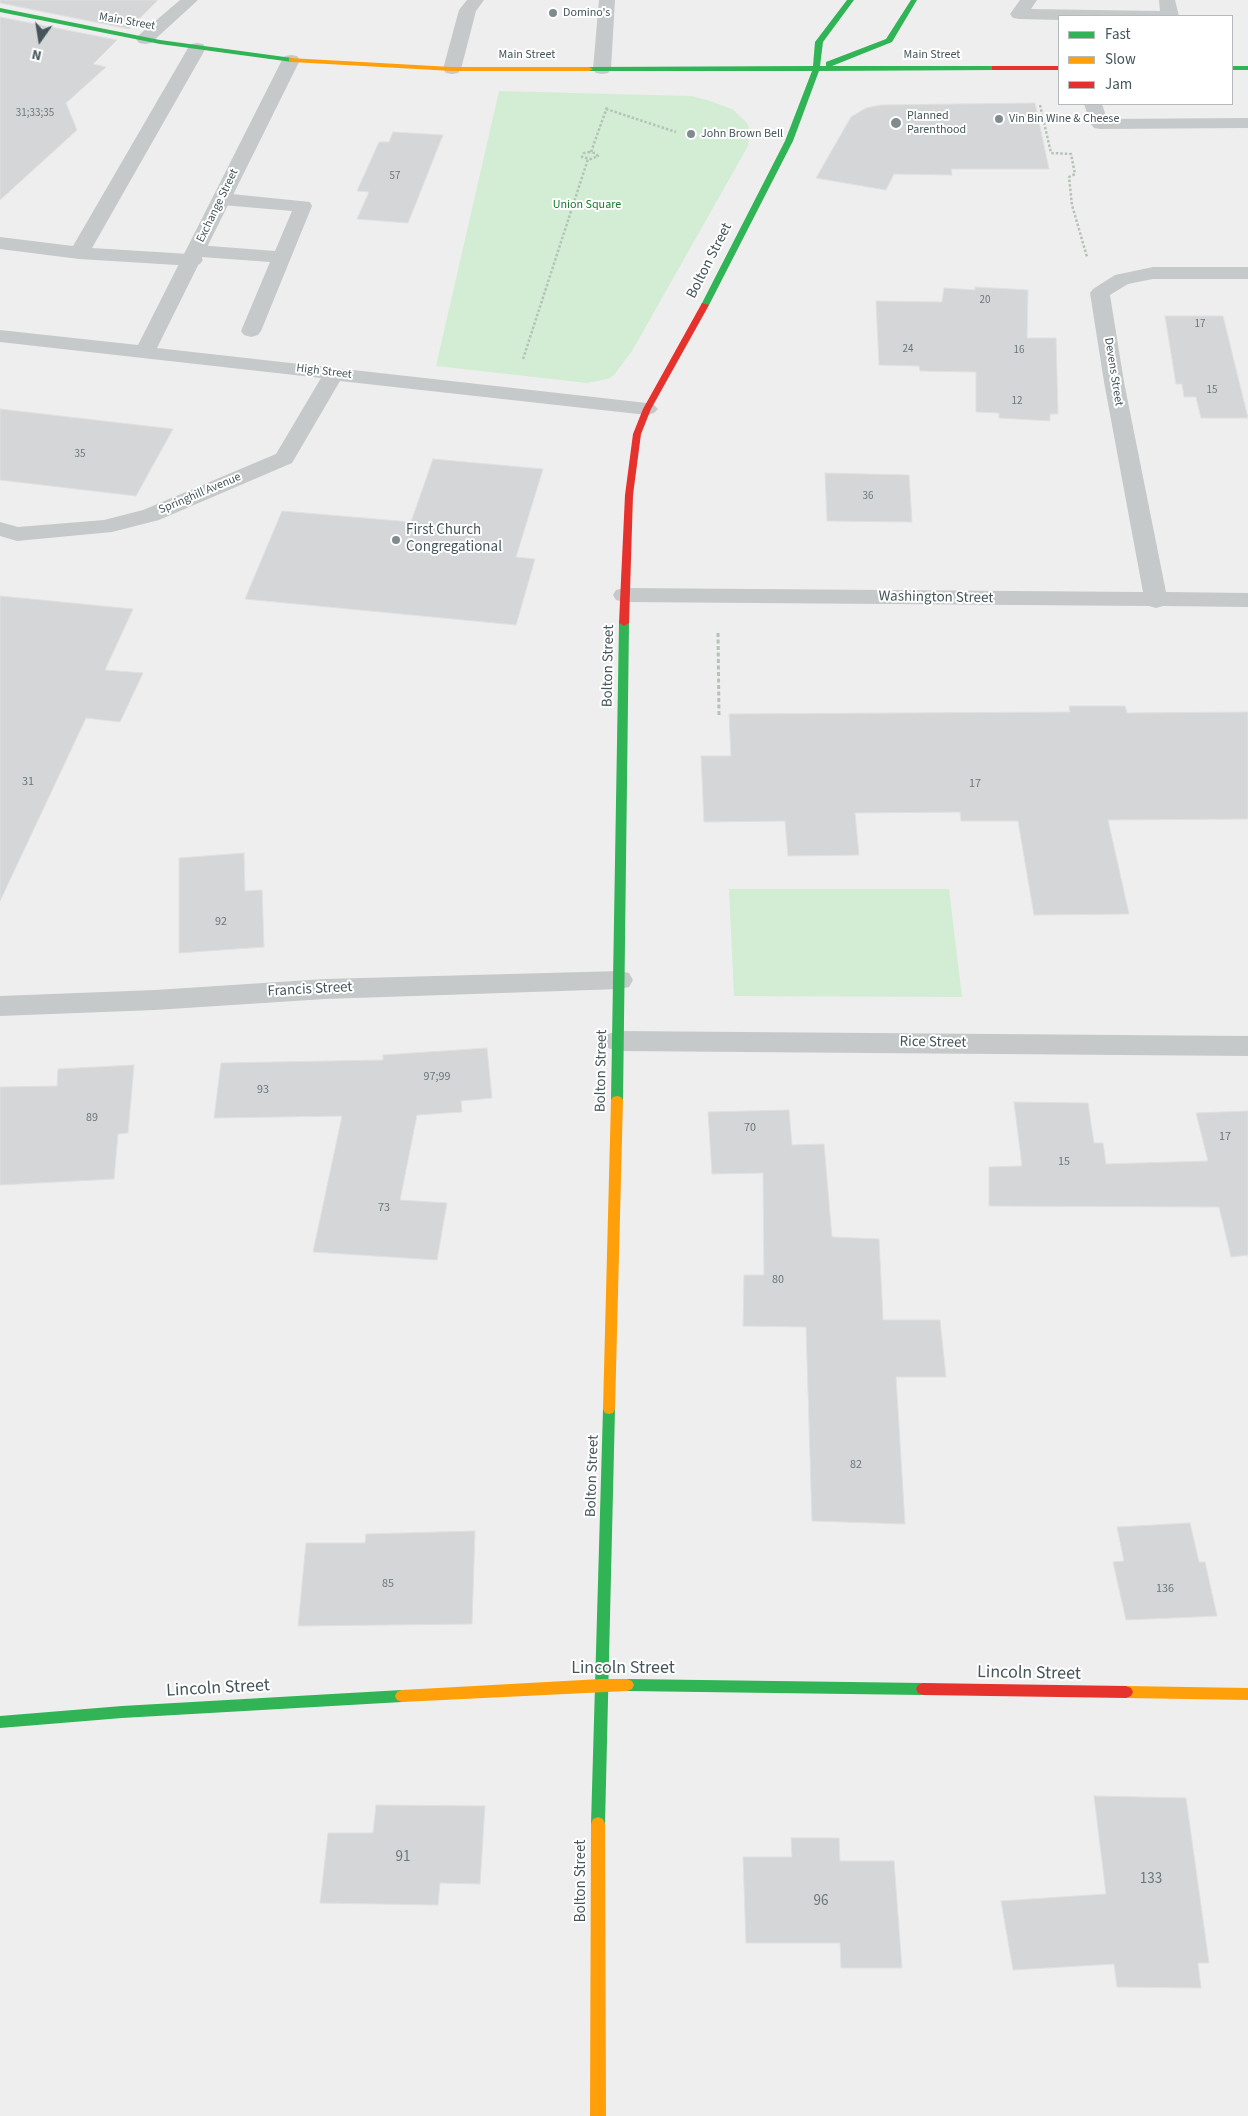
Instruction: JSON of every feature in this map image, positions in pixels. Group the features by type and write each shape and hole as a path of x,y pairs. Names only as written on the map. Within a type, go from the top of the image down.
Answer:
{"main road":[{"name":"Bolton Street","path":"598,2116 597,1853 620,980 624,595 628,540 628,495 637,434 647,410 686,342 789,141 816,69 819,42 851,0"},
{"path":"816,69 889,40 914,0"},
{"name":"Main Street","path":"0,10 197,48 291,60 452,69 1058,68"},
{"path":"1233,68 1248,68"},
{"name":"Lincoln Street","path":"0,1722 122,1712 601,1685 1248,1694"}],"street":[{"path":"145,39 190,0"},
{"path":"452,69 468,10 476,0"},
{"path":"602,69 607,0"},
{"path":"1028,0 1019,14 1094,15"},
{"path":"1167,0 1170,15"},
{"path":"78,253 197,48"},
{"name":"Exchange Street","path":"144,352 195,255 291,60"},
{"path":"1093,105 1100,124 1248,124"},
{"path":"222,199 303,206 251,332"},
{"path":"0,242 78,253 282,257"},
{"name":"Devens Street","path":"1156,601 1114,382 1100,293 1122,279 1153,274 1248,273"},
{"name":"High Street","path":"0,336 647,410"},
{"name":"Springhill Avenue","path":"0,552 9,532 104,527 151,515 284,458 334,374"},
{"name":"Washington Street","path":"624,595 1156,601 1248,600"},
{"name":"Francis Street","path":"0,1006 155,1000 325,989 620,980"},
{"name":"Rice Street","path":"618,1041 1248,1046"}],"path":[{"path":"1039,101 1051,153 1071,154 1075,174 1069,177 1072,205 1090,265"},
{"path":"591,152 607,107 676,132"},
{"path":"586,152 591,152 598,156 588,159 582,156 586,152"},
{"path":"524,356 588,159"},
{"path":"718,627 719,716"}],"green space":[{"name":"Union Square","path":"499,91 691,96 732,109 747,123 750,131 748,146 632,351 614,375 608,379 587,383 436,366"},
{"path":"729,889 949,889 962,997 734,996"}],"building":[{"path":"0,0 158,0 129,29 0,3"},
{"path":"0,17 117,40 93,64 106,67 66,103 77,130 0,200"},
{"path":"1035,103 1049,169 951,169 952,175 894,174 886,190 816,178 851,117 866,108 881,105"},
{"path":"393,132 443,135 408,223 357,219 369,192 357,191 379,142 389,142"},
{"path":"975,287 1028,290 1027,338 1056,338 1058,414 1050,414 1050,421 999,418 999,413 976,412 976,372 920,371 919,366 879,365 876,301 942,302 944,288 975,290"},
{"path":"1165,316 1223,316 1248,418 1201,418 1196,397 1184,397 1182,384 1176,384"},
{"path":"0,409 173,429 136,496 0,480"},
{"name":"First Church Congregational","path":"433,459 543,469 516,557 535,559 516,625 245,599 282,511 411,522"},
{"path":"825,473 909,475 912,522 827,521"},
{"path":"0,596 133,609 105,670 143,673 120,722 86,718 0,901"},
{"path":"1069,706 1125,706 1127,713 1248,712 1248,819 1108,820 1129,914 1034,915 1018,821 961,821 960,812 855,813 859,855 788,856 785,821 704,822 701,756 731,756 729,714 1070,712"},
{"path":"244,853 245,891 262,890 264,947 179,953 179,858"},
{"path":"487,1048 492,1098 461,1101 462,1112 417,1115 400,1200 447,1203 437,1260 313,1252 342,1116 214,1118 221,1063 383,1060 383,1055"},
{"path":"134,1065 128,1133 118,1134 114,1179 0,1185 0,1087 57,1086 58,1069"},
{"path":"1014,1102 1088,1103 1094,1143 1103,1143 1106,1164 1208,1161 1196,1113 1248,1111 1248,1255 1231,1257 1219,1207 989,1206 989,1167 1022,1166"},
{"path":"789,1110 792,1145 824,1144 832,1237 879,1239 883,1320 940,1320 946,1377 896,1377 905,1524 812,1521 806,1327 743,1326 744,1275 764,1275 763,1173 712,1174 708,1112"},
{"path":"1190,1523 1199,1562 1205,1562 1217,1616 1126,1620 1113,1562 1124,1561 1117,1527"},
{"path":"475,1531 472,1624 298,1626 306,1543 365,1543 366,1534"},
{"path":"1094,1796 1186,1798 1209,1963 1198,1963 1201,1988 1117,1987 1114,1964 1013,1970 1001,1901 1106,1894"},
{"path":"376,1805 485,1806 480,1884 440,1883 438,1905 320,1903 328,1833 373,1833"},
{"path":"791,1838 839,1838 840,1861 894,1861 902,1968 841,1968 840,1943 746,1943 743,1857 792,1857"}],"traffic: fast":[{"path":"705,305 789,141 816,69 819,42 851,0"},
{"path":"829,64 889,40 914,0"},
{"path":"0,10 160,42 292,60"},
{"path":"589,69 995,68"},
{"path":"1233,68 1248,68"},
{"path":"617,1100 624,623"},
{"path":"598,1824 609,1409"},
{"path":"627,1685 923,1689"},
{"path":"0,1722 122,1712 402,1696"}],"traffic: slow":[{"path":"292,60 452,69 589,69"},
{"path":"609,1409 617,1100"},
{"path":"402,1696 627,1685"},
{"path":"1126,1692 1248,1694"},
{"path":"598,1824 598,2116"}],"traffic: jam":[{"path":"995,68 1058,68"},
{"path":"624,623 629,495 637,434 647,409 705,305"},
{"path":"923,1689 1126,1692"}],"place":[{"name":"Domino's","path":"553,13"},
{"name":"Vin Bin Wine & Cheese","path":"999,119"},
{"name":"Planned Parenthood","path":"896,123"},
{"name":"John Brown Bell","path":"691,134"},
{"name":"First Church Congregational","path":"396,540"}]}
